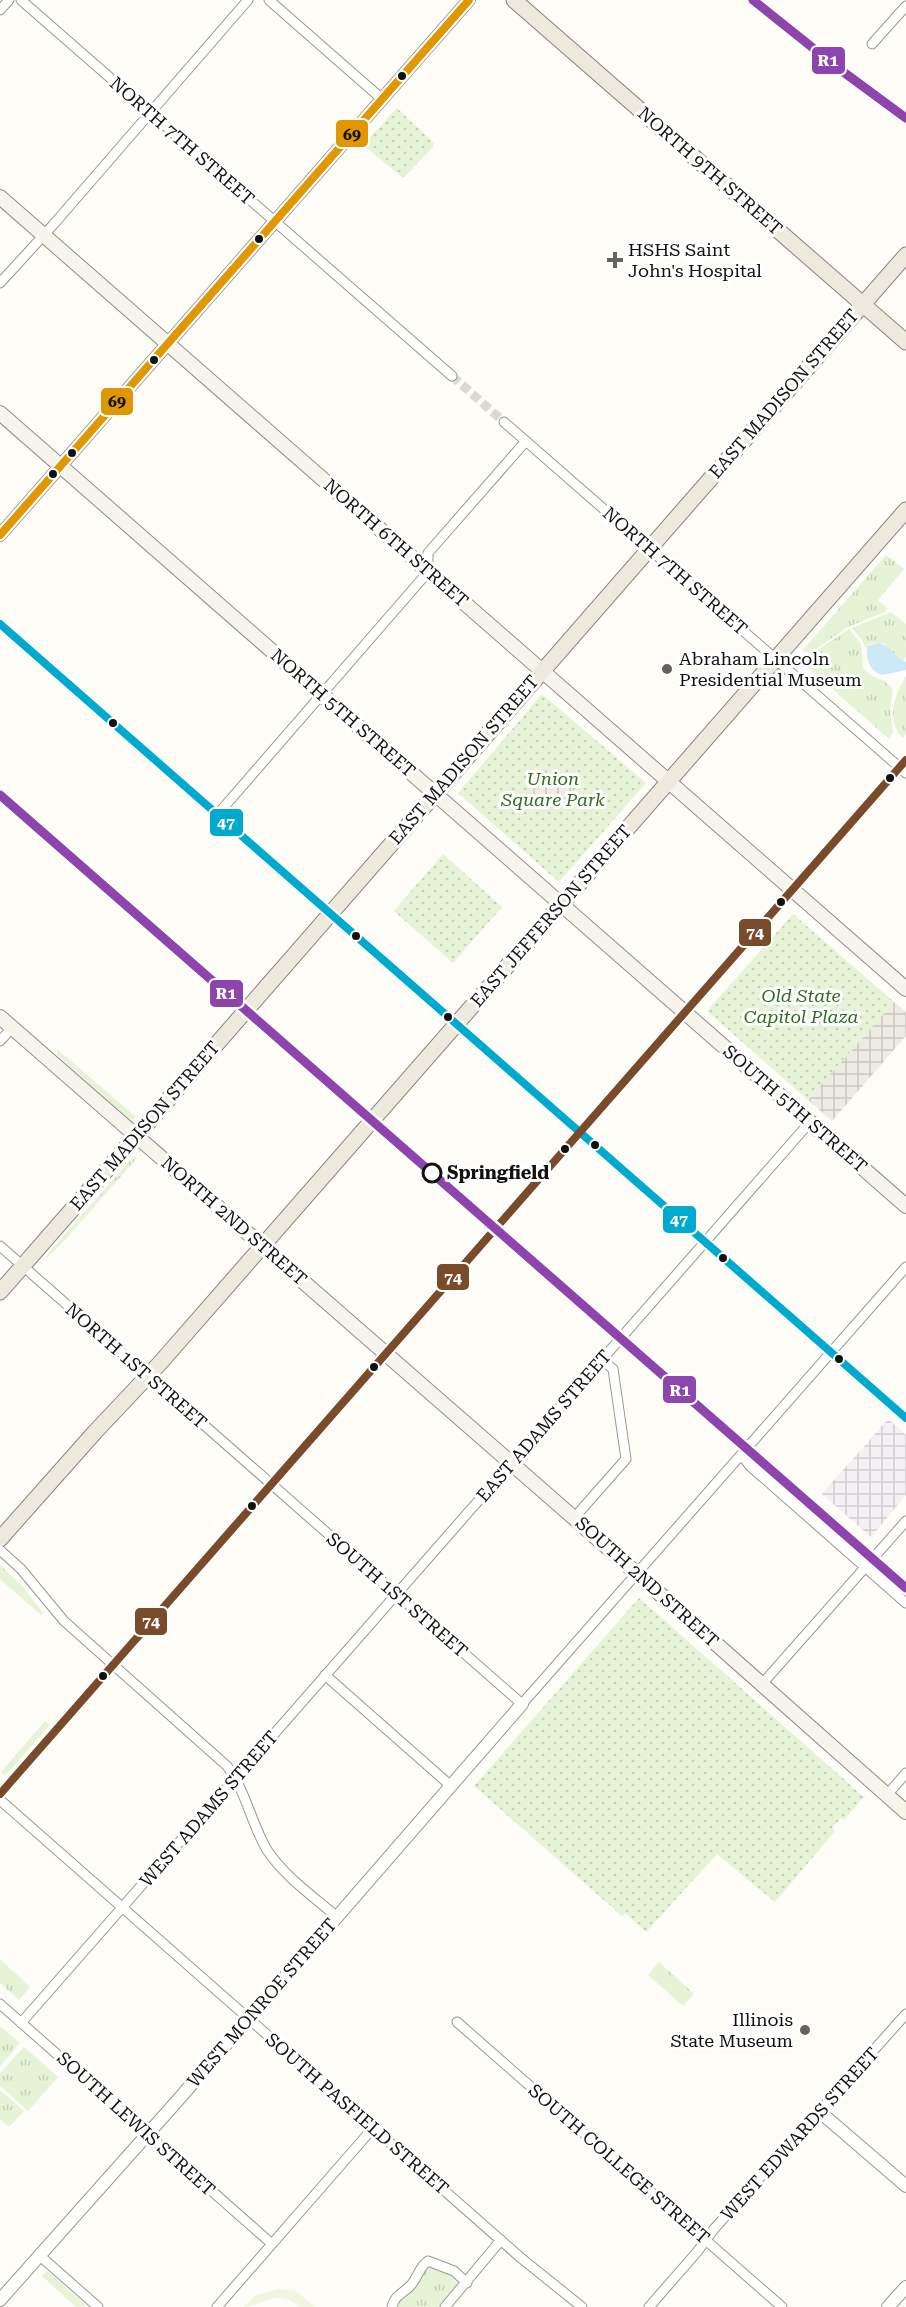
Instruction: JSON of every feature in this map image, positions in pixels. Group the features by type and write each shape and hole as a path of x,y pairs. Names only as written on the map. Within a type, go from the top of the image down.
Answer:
{"main road":[{"name":"NORTH 9TH STREET","path":"514,0 906,342"},
{"name":"NORTH 6TH STREET","path":"0,197 906,989"},
{"name":"EAST MADISON STREET","path":"0,1292 906,255"},
{"name":"NORTH 5TH STREET","path":"0,413 685,1013"},
{"name":"EAST JEFFERSON STREET","path":"0,1539 148,1376 906,510"},
{"name":"SOUTH 5TH STREET","path":"685,1013 906,1206"},
{"name":"NORTH 2ND STREET","path":"0,1017 386,1354"},
{"name":"SOUTH 2ND STREET","path":"386,1354 906,1812"}],"street":[{"path":"0,10 9,0"},
{"name":"NORTH 7TH STREET","path":"21,0 452,376"},
{"path":"0,283 248,0"},
{"path":"269,0 382,99"},
{"path":"0,535 469,0"},
{"path":"872,45 906,6"},
{"name":"NORTH 7TH STREET","path":"504,422 776,659 904,767"},
{"path":"217,815 428,572 428,553 526,441"},
{"path":"0,624 906,1418"},
{"path":"0,1794 792,889 904,767"},
{"path":"0,1041 12,1028"},
{"name":"EAST ADAMS STREET","path":"397,1595 810,1122"},
{"name":"NORTH 1ST STREET","path":"0,1246 272,1485"},
{"path":"522,1704 906,1267"},
{"path":"574,1518 626,1459 613,1369 602,1360"},
{"path":"741,1455 750,1466 906,1603"},
{"name":"SOUTH 1ST STREET","path":"272,1485 522,1704"},
{"path":"762,1684 906,1521"},
{"path":"0,1550 21,1569 64,1621 227,1766 260,1836 275,1861 290,1877 337,1917"},
{"name":"WEST ADAMS STREET","path":"21,2023 386,1604 397,1595"},
{"path":"325,1675 451,1786"},
{"name":"WEST MONROE STREET","path":"0,2300 522,1704"},
{"path":"887,1795 906,1773"},
{"name":"SOUTH PASFIELD STREET","path":"0,1800 501,2240 582,2307"},
{"name":"SOUTH LEWIS STREET","path":"0,2004 272,2244"},
{"name":"WEST EDWARDS STREET","path":"649,2307 906,2016"},
{"name":"SOUTH COLLEGE STREET","path":"457,2022 782,2307"},
{"path":"820,2112 906,2187"},
{"path":"217,2307 373,2128"},
{"path":"446,2307 501,2240"},
{"path":"39,2255 98,2307"},
{"path":"392,2307 397,2295 413,2283 421,2266 428,2260 454,2271 467,2283"},
{"path":"888,2307 906,2287"}],"shaded area":[{"path":"553,769 561,770 567,775 572,781 572,797 567,803 561,808 553,809 545,808 539,803 534,797 533,789 534,781 539,775 545,770"},
{"path":"894,1002 906,1012 906,1036 832,1121 808,1100"},
{"path":"888,1419 906,1435 906,1495 871,1537 822,1494"}],"green space":[{"path":"397,108 434,143 433,147 403,178 363,145"},
{"path":"886,555 904,569 878,600 887,608 885,612 848,627 810,653 802,651"},
{"path":"891,612 906,624 906,657 903,661 893,655 884,643 869,644 865,648 862,640 852,628"},
{"path":"849,629 861,644 863,668 893,689 890,710 893,732 889,739 804,664 813,653"},
{"path":"906,676 906,734 903,738 894,724 893,716 895,699"},
{"name":"Union Square Park","path":"542,694 646,783 559,882 458,793"},
{"path":"443,854 502,907 453,963 394,911"},
{"name":"Old State Capitol Plaza","path":"793,914 894,1002 808,1100 707,1011"},
{"path":"57,1049 136,1117 132,1120 126,1116 57,1055"},
{"path":"134,1156 137,1158 44,1261 50,1251"},
{"path":"0,1565 24,1588 43,1613 41,1615 0,1579"},
{"path":"639,1598 864,1797 844,1820 841,1818 832,1828 835,1831 775,1902 717,1854 646,1932 625,1913 622,1916 474,1786"},
{"path":"45,1721 50,1725 5,1776 1,1772"},
{"path":"0,1959 30,1987 19,2000 0,1983"},
{"path":"659,1962 694,1994 683,2006 648,1975"},
{"path":"0,2028 20,2043 0,2066"},
{"path":"24,2047 58,2077 28,2111 0,2086 0,2073"},
{"path":"0,2090 24,2111 9,2127 0,2119"},
{"path":"433,2266 454,2277 457,2281 455,2291 440,2307 398,2307 400,2299 413,2290 426,2270"},
{"path":"47,2271 87,2306 76,2307 42,2276"},
{"path":"278,2289 295,2291 316,2307 301,2307 279,2298 243,2307 256,2295"}],"water":[{"path":"879,643 906,662 906,670 882,675 871,667 867,646"}],"tunnel":[{"path":"452,376 504,422"}],"railway":[{"path":"753,0 838,68 906,118"}],"transit line":[{"name":"69","path":"0,535 469,0"},
{"name":"R1","path":"753,0 838,68 906,118"},
{"name":"47","path":"0,624 906,1418"},
{"name":"74","path":"0,1794 906,760"},
{"name":"R1","path":"0,795 906,1588"}],"place":[{"name":"HSHS Saint John's Hospital","path":"615,260"},
{"name":"Abraham Lincoln Presidential Museum","path":"667,669"},
{"name":"Springfield","path":"432,1173"},
{"name":"Illinois State Museum","path":"805,2030"}]}
